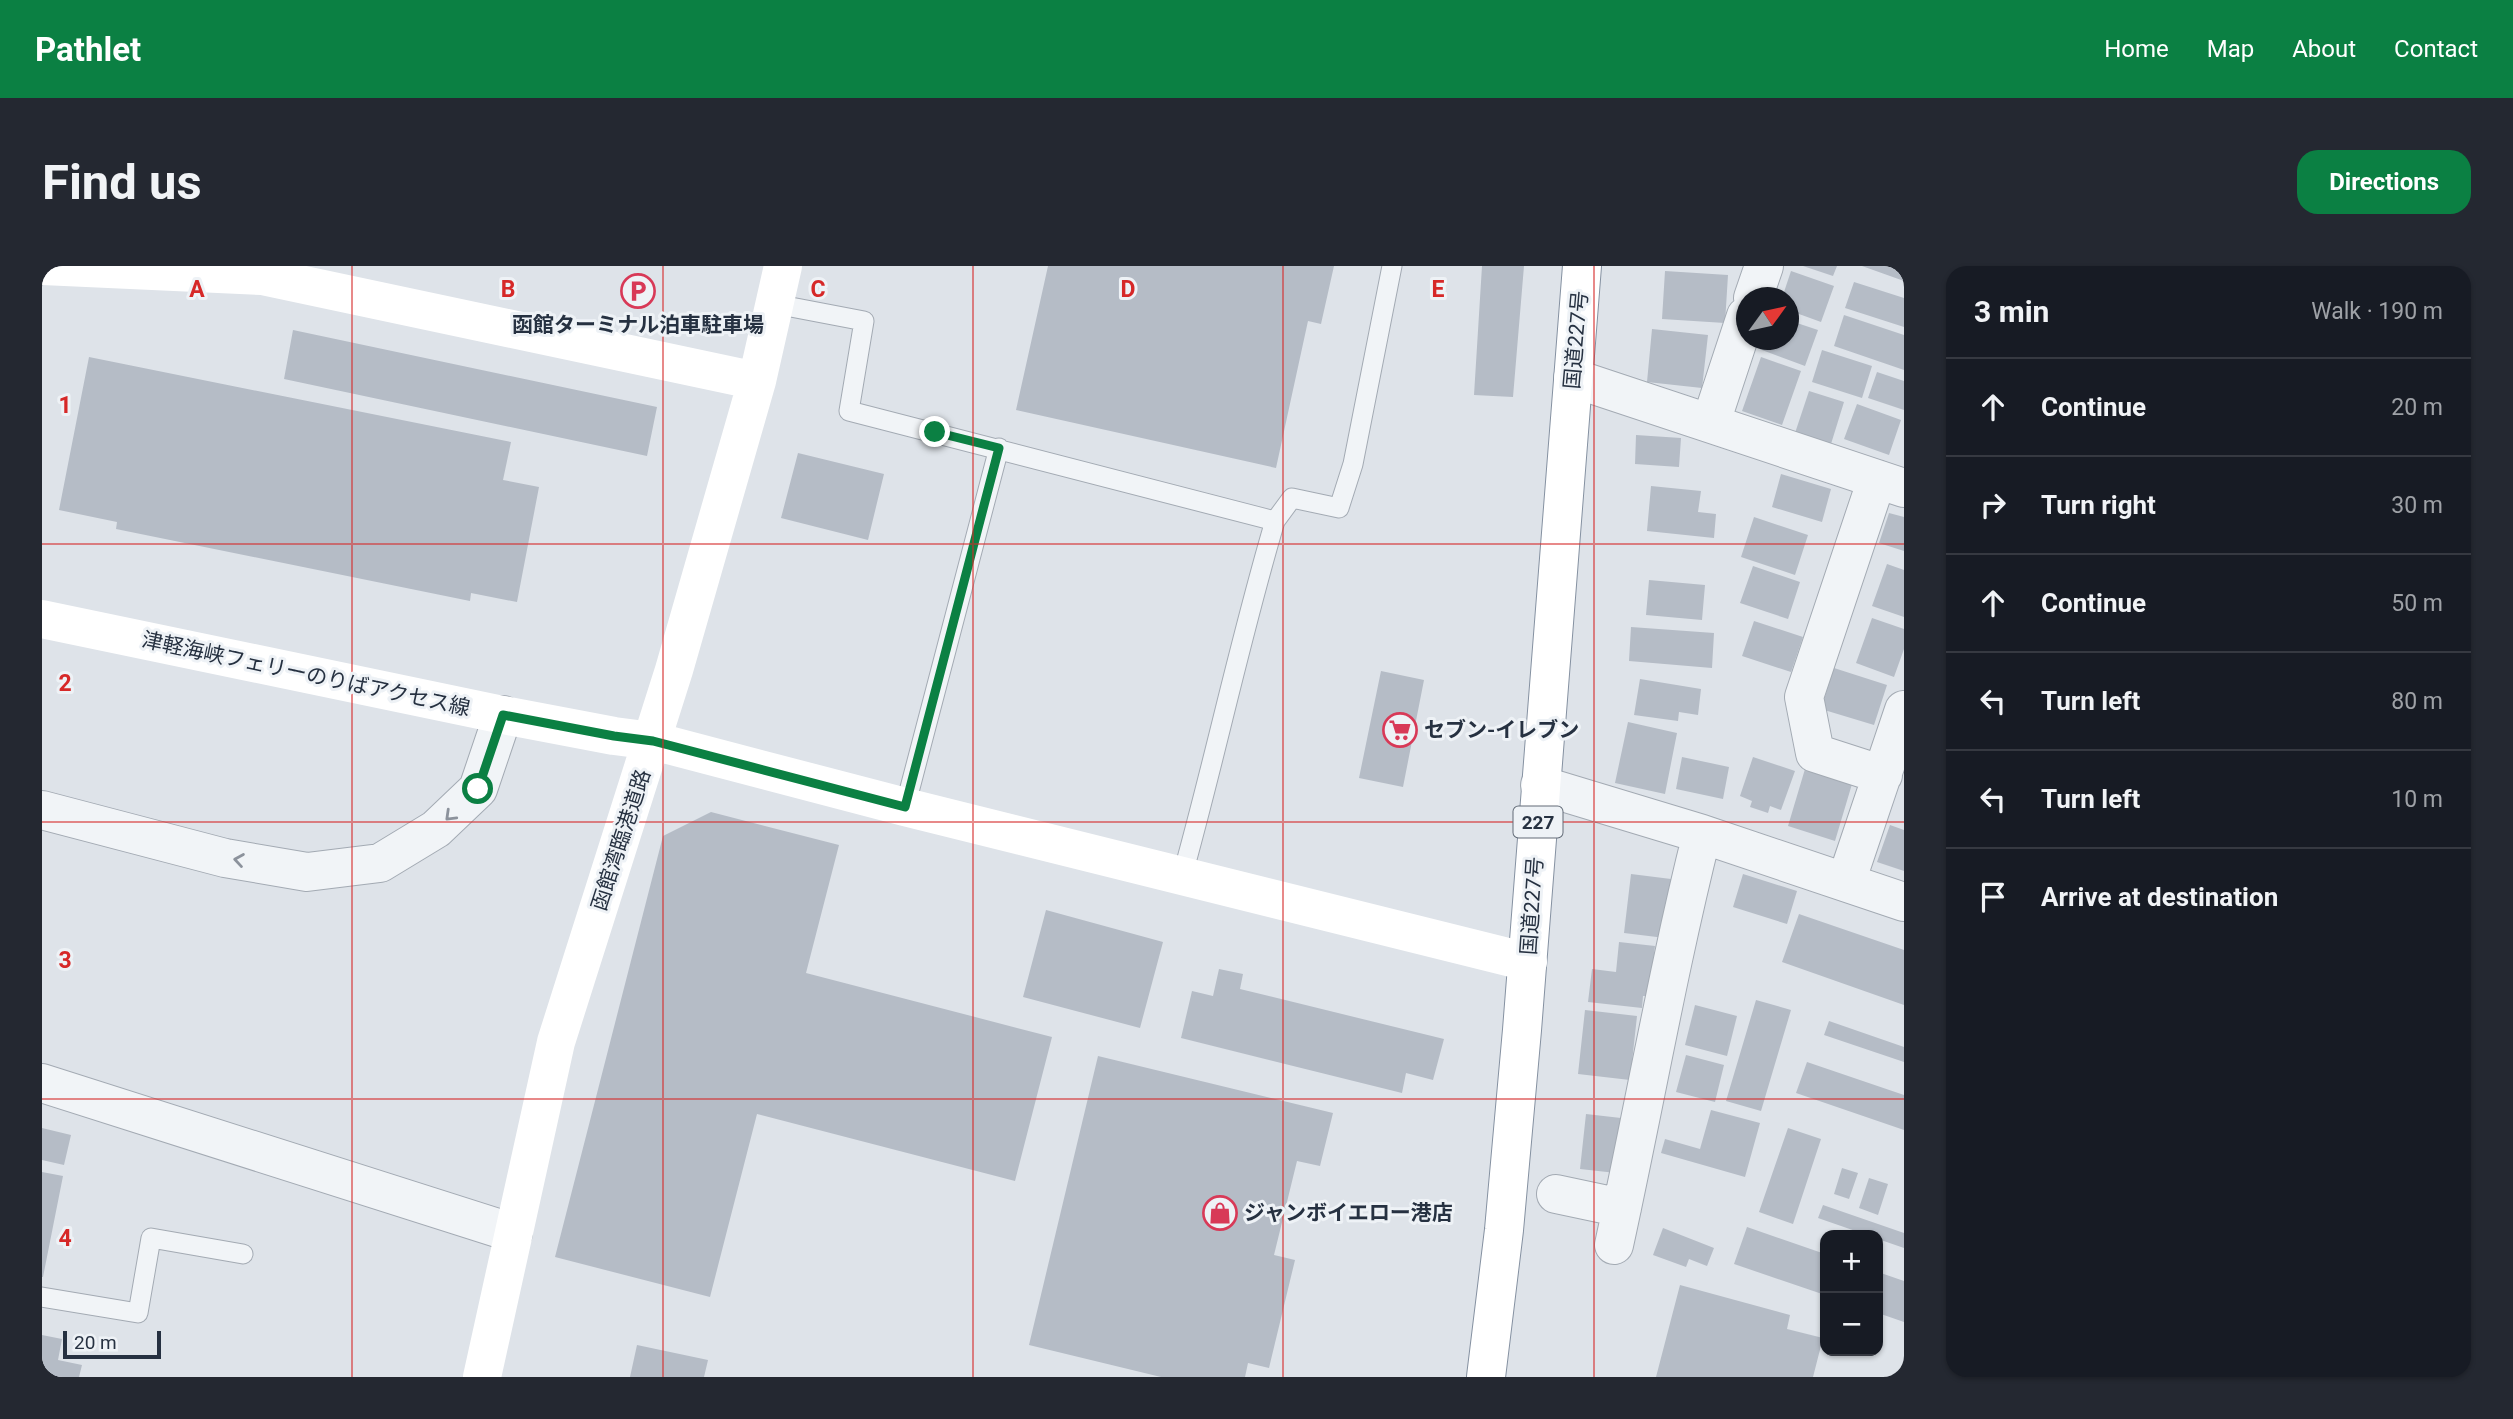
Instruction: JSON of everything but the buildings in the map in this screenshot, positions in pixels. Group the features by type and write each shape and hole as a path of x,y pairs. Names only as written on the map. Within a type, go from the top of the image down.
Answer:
{"main road":[{"path":"42,266 263,271 757,382"},
{"name":"函館湾臨港道路","path":"482,1377 556,1042 653,741 757,382 783,266"},
{"name":"国道227号","path":"1486,1377 1504,1230 1528,962 1582,266"},
{"name":"津軽海峡フェリーのりばアクセス線","path":"42,619 503,715 653,741 1182,877 1528,962"}],"street":[{"path":"1757,287 1764,266"},
{"path":"1711,422 1736,346"},
{"path":"1573,377 1891,483 1804,696 1815,753 1883,775"},
{"path":"1846,882 1904,710"},
{"path":"42,810 225,858 307,872 380,863 436,829 478,789 503,715"},
{"path":"1540,785 1702,834 1904,902"},
{"path":"1614,1244 1651,1075 1679,923 1702,834"},
{"path":"42,1083 513,1233"},
{"path":"1556,1194 1622,1208"}],"lane":[{"path":"1182,877 1258,577 1275,521 1292,498 1339,508 1353,464 1392,266"},
{"path":"775,304 863,321 849,411 1275,521"},
{"path":"905,807 999,448"},
{"path":"42,1297 138,1313 151,1238 243,1254"}],"place":[{"name":"函館ターミナル泊車駐車場","path":"638,291"},
{"name":"セブン-イレブン","path":"1400,730"},
{"name":"ジャンボイエロー港店","path":"1220,1213"}],"route":[{"path":"478,789 503,715 653,741 905,807 999,448 935,432"}]}
